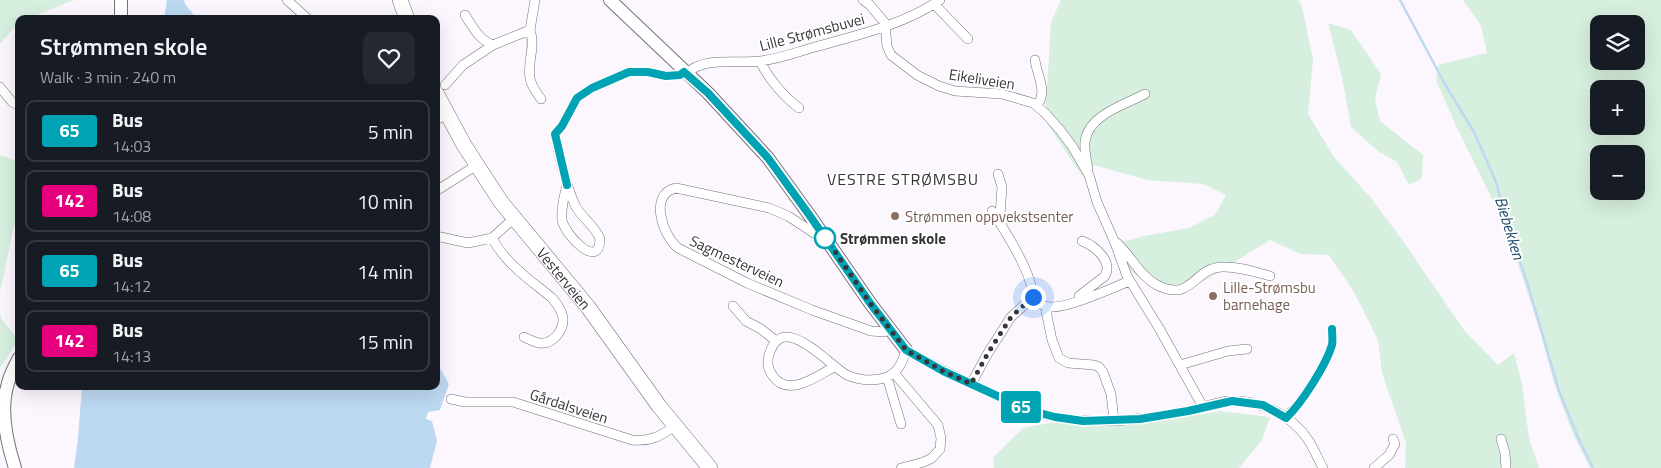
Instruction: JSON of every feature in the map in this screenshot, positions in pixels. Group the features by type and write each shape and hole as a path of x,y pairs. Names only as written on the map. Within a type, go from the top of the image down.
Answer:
{"main road":[{"path":"121,0 121,15"},
{"path":"400,0 406,15"},
{"path":"610,0 708,93 754,141 906,350"},
{"name":"Vesterveien","path":"440,89 442,117 513,219 588,307 675,426 708,465"},
{"path":"15,366 3,393 6,430 15,468"}],"street":[{"path":"287,0 304,15"},
{"path":"535,0 530,30 532,53 529,76 531,84 541,99"},
{"path":"866,1 885,23 885,26"},
{"path":"937,2 968,39"},
{"name":"Lille Strømsbuvei","path":"567,185 555,134 562,126 577,98 592,88 629,72 648,72 666,76 680,75 694,68 712,63 760,62 906,19 937,2"},
{"path":"465,15 478,35 484,41 493,45"},
{"name":"Eikeliveien","path":"885,26 887,46 891,55 917,75 939,86 955,91 1002,94 1037,106 1045,112 1072,146 1088,175 1097,202 1130,281 1203,407"},
{"path":"440,89 463,65 493,45 502,43 530,30"},
{"path":"1035,60 1043,91 1037,106"},
{"path":"760,62 784,94 799,108"},
{"path":"0,88 15,103"},
{"path":"1088,175 1085,141 1089,129 1106,113 1145,94"},
{"path":"440,188 477,165"},
{"path":"998,174 1002,187 1000,216 1005,232"},
{"path":"567,185 576,207 598,234 600,243 594,251 585,251 575,243 564,226 562,212 567,185"},
{"name":"Sagmesterveien","path":"823,234 814,233 788,216 758,205 676,188 669,189 661,198 660,206 666,229 672,243 678,248 747,283 812,310 871,331 884,332 889,329"},
{"path":"992,211 1029,279 1033,297 1045,306 1052,340 1059,358 1068,363 1094,365 1103,372 1111,394 1114,420"},
{"path":"440,237 468,243 492,238 513,219"},
{"path":"492,238 506,260 552,298 561,311 563,319 562,328 552,340 546,343 538,343 524,337"},
{"path":"1066,304 1086,292 1107,273 1106,262 1102,256 1095,248 1082,241"},
{"name":"Eikeliveien","path":"1115,242 1146,277 1157,285 1169,289 1180,290 1187,288 1203,273 1221,266 1239,268 1270,276"},
{"path":"1045,306 1066,304 1130,281"},
{"path":"971,384 1011,317 1033,297"},
{"path":"733,306 746,321 761,329 776,341"},
{"path":"1286,418 1317,376 1324,363 1332,343 1332,329"},
{"path":"834,367 806,382 797,385 784,385 772,376 768,368 769,355 776,341 787,337 799,340 816,350 834,367 860,380 870,380 890,375 903,363 906,350 943,371 1028,410 1055,417 1083,421 1140,419 1232,401 1254,403 1263,405 1298,427 1309,441 1323,468"},
{"path":"1180,365 1228,351 1246,349"},
{"path":"890,375 901,424"},
{"path":"890,375 938,425 941,438 940,449 932,458 901,468"},
{"name":"Gårdalsveien","path":"451,399 464,402 513,402 632,440 643,441 658,438 675,426"},
{"path":"1374,468 1389,454 1395,444 1393,439"},
{"path":"1501,439 1505,453 1506,468"}],"green space":[{"path":"0,0 74,0 37,15 15,15 15,27 0,44"},
{"path":"1061,0 1298,0 1302,6 1313,60 1308,114 1334,157 1371,198 1464,330 1498,365 1514,353 1522,384 1529,438 1539,468 1405,468 1406,443 1382,373 1378,340 1354,292 1329,255 1301,254 1270,240 1196,286 1159,292 1124,266 1114,244 1144,236 1189,228 1215,215 1226,195 1203,184 1147,180 1094,165 1082,176 1047,123 1046,105 1051,22"},
{"path":"1463,0 1661,0 1661,468 1590,468 1573,434 1554,383 1540,331 1506,227 1457,128 1436,80 1438,65 1487,53 1481,26"},
{"path":"1328,23 1351,30 1381,74 1375,99 1380,121 1423,155 1422,178 1409,185 1397,162 1379,152 1351,127 1342,77"},
{"path":"0,155 15,161 15,221 0,292"},
{"path":"0,313 1,318 15,336 15,345 0,368"},
{"path":"1221,411 1270,417 1262,440 1239,468 994,468 993,458 1023,428 1061,421 1113,425 1167,420"}],"water":[{"path":"167,0 184,0 194,15 165,15"},
{"path":"440,368 449,384 440,410 428,412 426,419 432,421 437,441 430,468 74,468 82,390 440,390"}],"waterway":[{"name":"Biebekken","path":"1400,0 1446,86 1474,132 1496,182 1559,391 1593,468"}],"bus line":[{"name":"65","path":"567,185 555,134 562,126 577,98 592,88 629,72 648,72 666,76 680,75 684,72 722,107 768,158 870,303 906,350 943,371 1028,410 1055,417 1083,421 1140,419 1232,401 1263,405 1286,418 1317,376 1324,363 1332,343 1332,329"}],"place":[{"name":"Strømmen oppvekstsenter","path":"895,216"},
{"name":"Strømmen skole","path":"825,238"},
{"name":"Lille-Strømsbu barnehage","path":"1213,296"}],"district":[{"name":"VESTRE STRØMSBU","path":"903,179"}],"route":[{"path":"825,238 823,234 870,303 906,350 971,384 1011,317 1033,297"}]}
